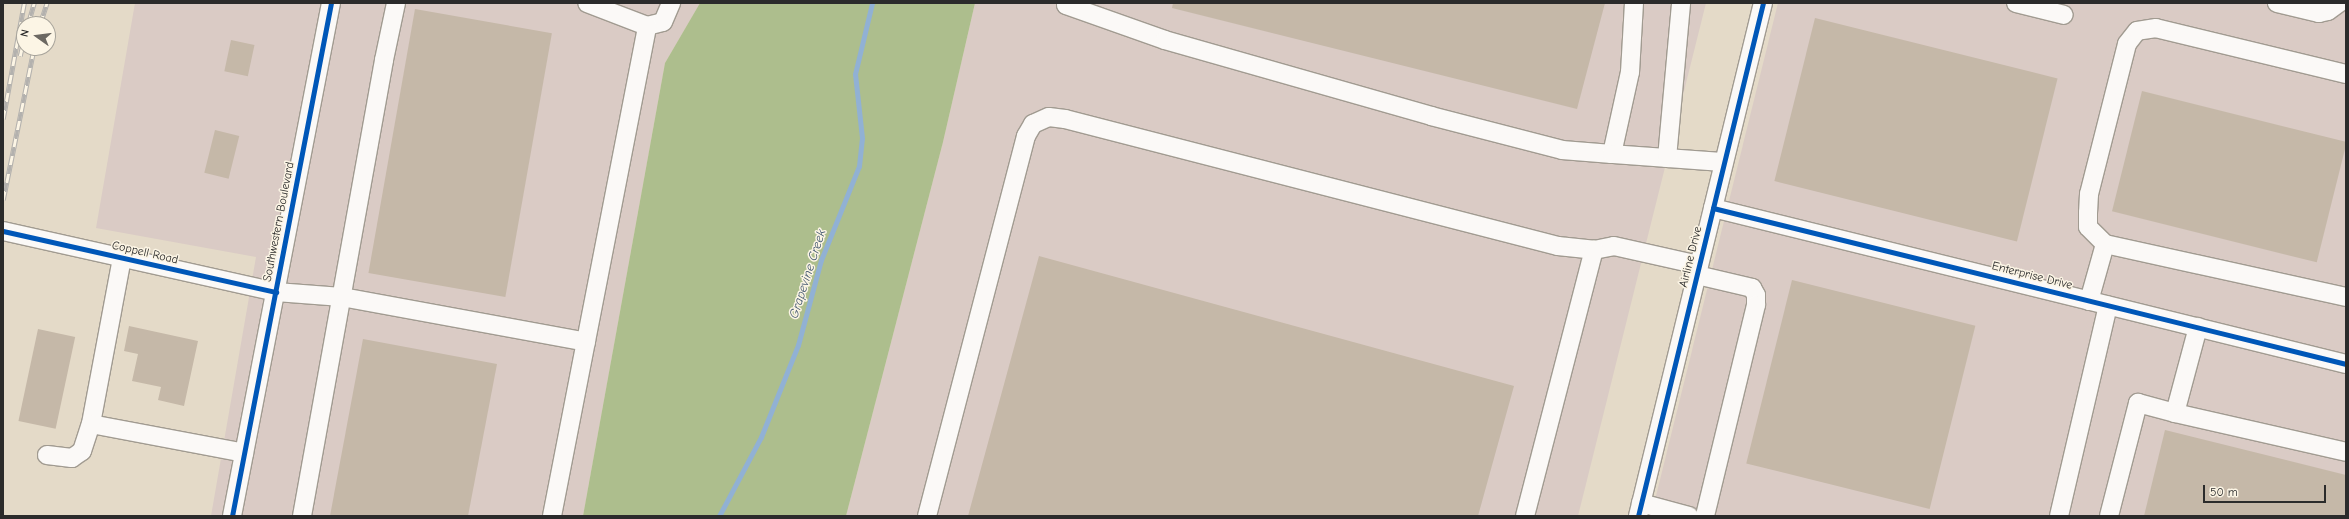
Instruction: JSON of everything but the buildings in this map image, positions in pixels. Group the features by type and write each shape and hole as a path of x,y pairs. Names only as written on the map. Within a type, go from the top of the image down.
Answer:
{"street":[{"name":"Southwestern Boulevard","path":"232,516 331,3"},
{"path":"302,516 396,3"},
{"path":"587,3 647,26 664,22 671,3"},
{"path":"1067,3 1066,5 1165,40 1431,116 1562,150 1724,162"},
{"path":"1612,154 1630,72 1634,3"},
{"path":"1667,158 1681,3"},
{"name":"Airline Drive","path":"1639,510 1764,3"},
{"path":"2016,3 2064,15"},
{"path":"2277,3 2319,13 2328,11 2339,3"},
{"path":"552,516 647,26"},
{"path":"2346,74 2156,28 2137,31 2126,44 2089,194 2088,227 2105,244 2346,297"},
{"path":"927,516 1026,136 1032,124 1049,117 1065,119 1558,246 1594,250 1614,246 1698,270 1752,288 1756,295 1756,305 1705,516"},
{"name":"Enterprise Drive","path":"1713,208 2346,364"},
{"name":"Coppell Road","path":"6,232 276,292 342,297 586,342"},
{"path":"2089,301 2105,244"},
{"path":"1525,516 1594,250"},
{"path":"47,455 72,458 82,451 91,424 122,258"},
{"path":"2059,516 2108,306"},
{"path":"2176,413 2198,327"},
{"path":"2109,516 2138,403 2346,452"},
{"path":"91,424 244,452"},
{"path":"1639,510 1689,516"}],"shaded area":[{"path":"135,3 700,3 665,63 583,516 211,516 256,257 96,228"},
{"path":"975,3 1706,3 1578,516 846,516 943,142"},
{"path":"1778,3 2346,3 2346,516 1651,516"}],"green space":[{"path":"700,3 975,3 943,142 846,516 583,516 665,63"}],"waterway":[{"name":"Grapevine Creek","path":"719,516 761,437 798,345 821,260 859,166 862,138 855,74 872,3"}],"railway":[{"path":"3,119 24,3"},
{"path":"30,16 34,3"},
{"path":"43,16 47,3"},
{"path":"3,200 32,56"}],"cycle path":[{"path":"232,516 331,3"},
{"path":"1638,516 1763,3"},
{"path":"1713,208 2346,364"},
{"path":"3,231 276,292"}]}
